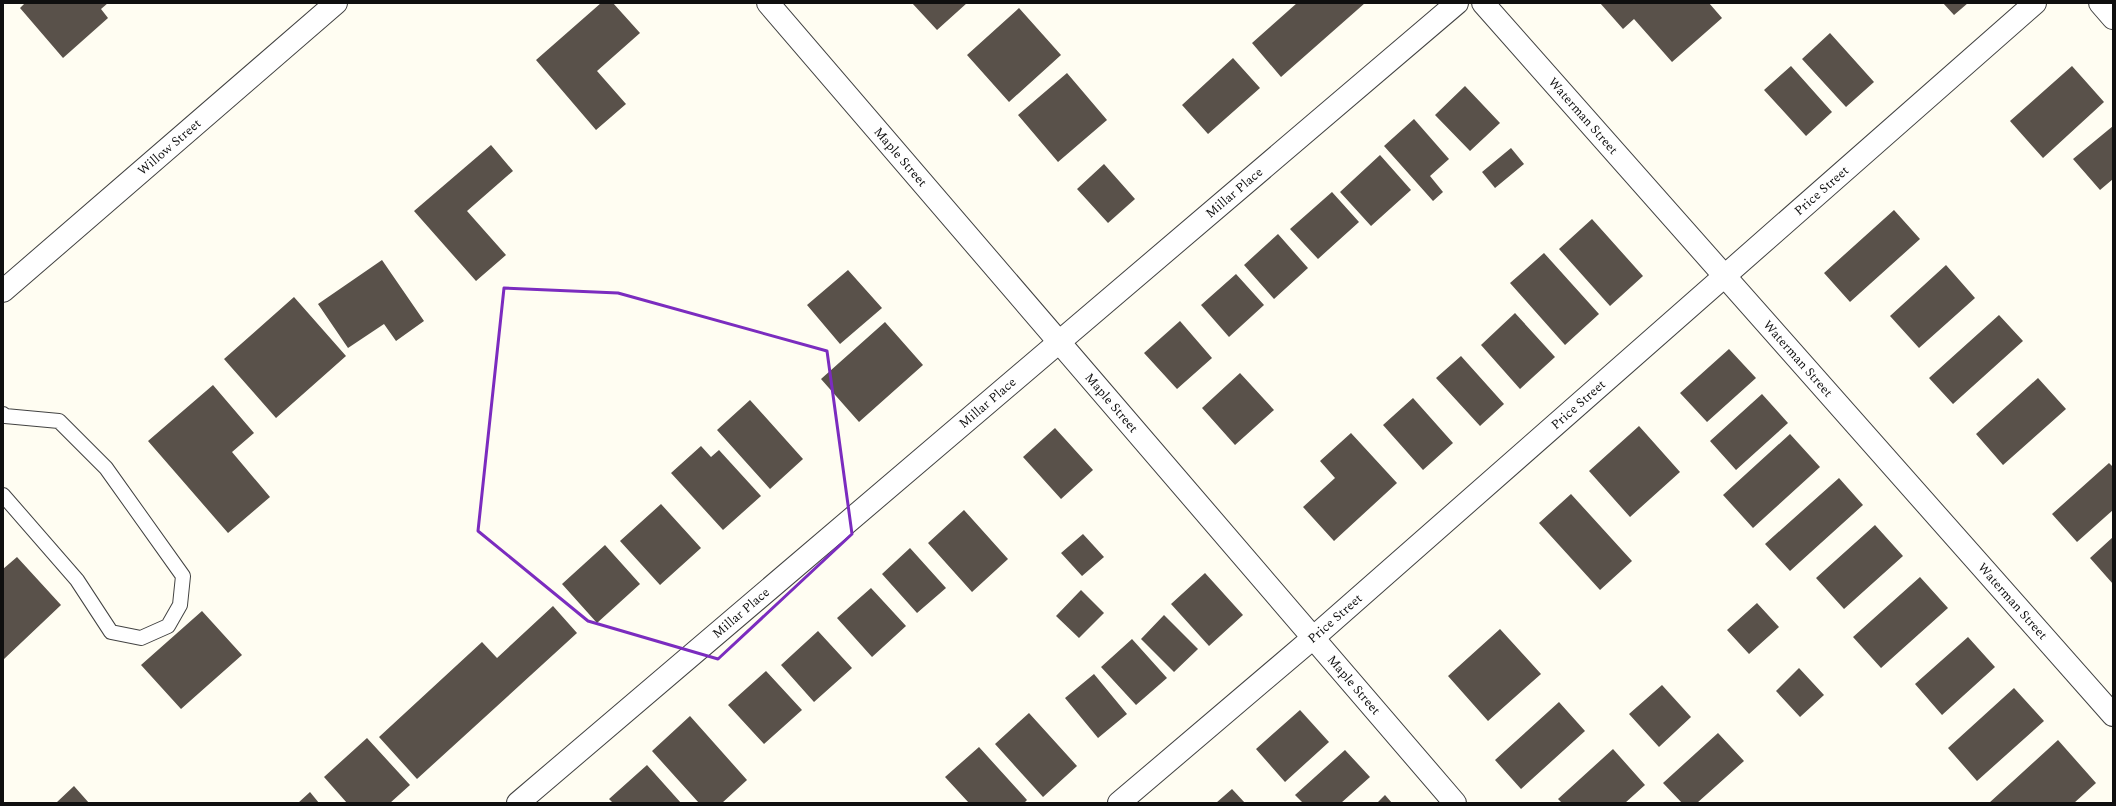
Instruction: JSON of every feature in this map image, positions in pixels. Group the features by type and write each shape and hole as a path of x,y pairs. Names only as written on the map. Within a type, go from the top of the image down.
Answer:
{"street":[{"name":"Willow Street","path":"3,291 336,3"},
{"name":"Maple Street","path":"768,3 1061,342 1455,803"},
{"name":"Millar Place","path":"518,803 1061,342 1457,3"},
{"name":"Waterman Street","path":"1483,3 2113,715"},
{"name":"Price Street","path":"1119,803 1313,638 2035,3"},
{"path":"2100,3 2113,18"}],"lane":[{"path":"3,495 77,580 111,632 142,638 168,626 180,605 183,576 106,468 59,421 4,418"}],"highlighted area":[{"path":"504,288 618,293 827,351 852,534 718,659 588,621 478,531"}],"building":[{"path":"25,3 108,3 101,9 108,18 63,58 20,8"},
{"path":"601,3 613,3 640,33 597,71 626,104 596,130 536,60"},
{"path":"912,3 967,3 937,30"},
{"path":"1297,3 1365,3 1281,77 1252,43"},
{"path":"1600,3 1709,3 1722,18 1672,62 1634,19 1623,29"},
{"path":"1943,3 1968,3 1954,15"},
{"path":"1019,8 1061,55 1009,102 967,55"},
{"path":"1830,33 1874,82 1846,107 1802,59"},
{"path":"1233,58 1260,88 1208,134 1182,105"},
{"path":"1791,66 1832,112 1806,136 1764,90"},
{"path":"2072,66 2104,102 2043,158 2010,121"},
{"path":"1067,73 1107,120 1058,162 1018,115"},
{"path":"1465,86 1500,123 1470,151 1435,115"},
{"path":"1414,119 1449,159 1430,176 1443,192 1433,201 1384,146"},
{"path":"2113,126 2113,179 2100,190 2073,159"},
{"path":"491,145 513,171 467,211 506,255 476,281 414,211"},
{"path":"1511,148 1524,164 1495,188 1482,172"},
{"path":"1380,155 1411,190 1371,226 1340,192"},
{"path":"1104,164 1135,199 1108,223 1077,189"},
{"path":"1332,192 1359,222 1318,259 1290,229"},
{"path":"1894,210 1920,239 1850,302 1824,273"},
{"path":"1592,219 1643,276 1610,306 1559,249"},
{"path":"1278,234 1308,268 1274,299 1244,265"},
{"path":"1544,253 1599,314 1565,345 1510,283"},
{"path":"382,260 424,321 396,341 384,324 348,348 318,304"},
{"path":"1946,265 1975,298 1919,348 1890,316"},
{"path":"848,270 882,308 840,344 807,305"},
{"path":"1236,274 1264,305 1229,337 1201,305"},
{"path":"294,297 346,356 276,418 224,359"},
{"path":"1515,313 1555,357 1520,389 1481,345"},
{"path":"1999,315 2023,341 1953,404 1929,378"},
{"path":"1180,321 1212,358 1177,389 1144,353"},
{"path":"885,322 923,365 859,422 821,379"},
{"path":"1729,349 1756,378 1707,422 1680,393"},
{"path":"1461,356 1504,404 1480,426 1436,378"},
{"path":"1240,373 1274,410 1235,445 1202,408"},
{"path":"2038,378 2066,409 2003,465 1976,434"},
{"path":"213,385 254,433 232,452 270,497 228,533 148,441"},
{"path":"1762,394 1788,423 1736,470 1710,441"},
{"path":"1413,398 1453,443 1423,470 1383,425"},
{"path":"750,400 803,459 770,489 717,430"},
{"path":"1639,426 1680,472 1630,517 1589,471"},
{"path":"1055,428 1093,470 1061,499 1023,457"},
{"path":"1351,433 1397,483 1334,541 1303,507 1335,478 1320,461"},
{"path":"1790,434 1820,467 1753,528 1723,495"},
{"path":"701,446 711,457 719,450 761,496 723,530 671,473"},
{"path":"2109,463 2113,467 2113,510 2077,542 2052,514"},
{"path":"1839,478 1863,505 1790,571 1765,544"},
{"path":"1571,494 1632,561 1600,590 1539,523"},
{"path":"661,504 701,548 660,585 620,541"},
{"path":"964,510 1008,559 972,592 928,543"},
{"path":"1875,525 1903,556 1844,609 1816,578"},
{"path":"1083,534 1104,557 1082,576 1061,553"},
{"path":"2113,537 2113,584 2090,558"},
{"path":"605,545 640,584 597,623 562,584"},
{"path":"910,548 946,588 917,613 882,574"},
{"path":"17,557 61,605 3,660 3,569"},
{"path":"1205,573 1243,615 1209,646 1171,604"},
{"path":"1920,577 1948,608 1881,668 1853,637"},
{"path":"871,588 906,626 872,657 837,618"},
{"path":"1081,590 1104,613 1079,638 1056,616"},
{"path":"1757,603 1779,627 1749,654 1727,630"},
{"path":"553,606 577,633 417,779 379,737 482,642 497,658"},
{"path":"202,611 242,655 181,709 141,665"},
{"path":"1164,615 1198,649 1174,672 1141,639"},
{"path":"1500,629 1541,674 1488,721 1448,676"},
{"path":"818,631 852,668 814,702 781,665"},
{"path":"1968,637 1995,667 1942,715 1915,684"},
{"path":"1132,639 1167,678 1136,705 1101,667"},
{"path":"1799,668 1824,695 1800,717 1776,691"},
{"path":"766,671 802,710 764,744 728,705"},
{"path":"1094,674 1127,714 1098,738 1065,698"},
{"path":"1662,685 1691,717 1659,747 1629,714"},
{"path":"2014,688 2044,721 1977,781 1948,748"},
{"path":"1559,702 1585,731 1521,789 1495,760"},
{"path":"1300,710 1329,742 1285,782 1256,749"},
{"path":"1029,713 1077,766 1043,797 995,744"},
{"path":"690,716 747,780 722,803 699,803 652,751"},
{"path":"1718,733 1744,761 1697,803 1682,803 1663,783"},
{"path":"367,738 410,785 390,803 347,803 324,777"},
{"path":"2058,740 2096,783 2074,803 1989,803"},
{"path":"979,747 1027,800 1024,803 969,803 945,777"},
{"path":"1613,749 1645,785 1625,803 1562,803 1558,799"},
{"path":"1345,750 1370,777 1341,803 1303,803 1295,795"},
{"path":"647,765 681,803 613,803 609,799"},
{"path":"74,786 89,803 56,803"},
{"path":"1232,789 1245,803 1216,803"},
{"path":"310,792 319,803 298,803"},
{"path":"1385,795 1392,803 1377,803"}]}
